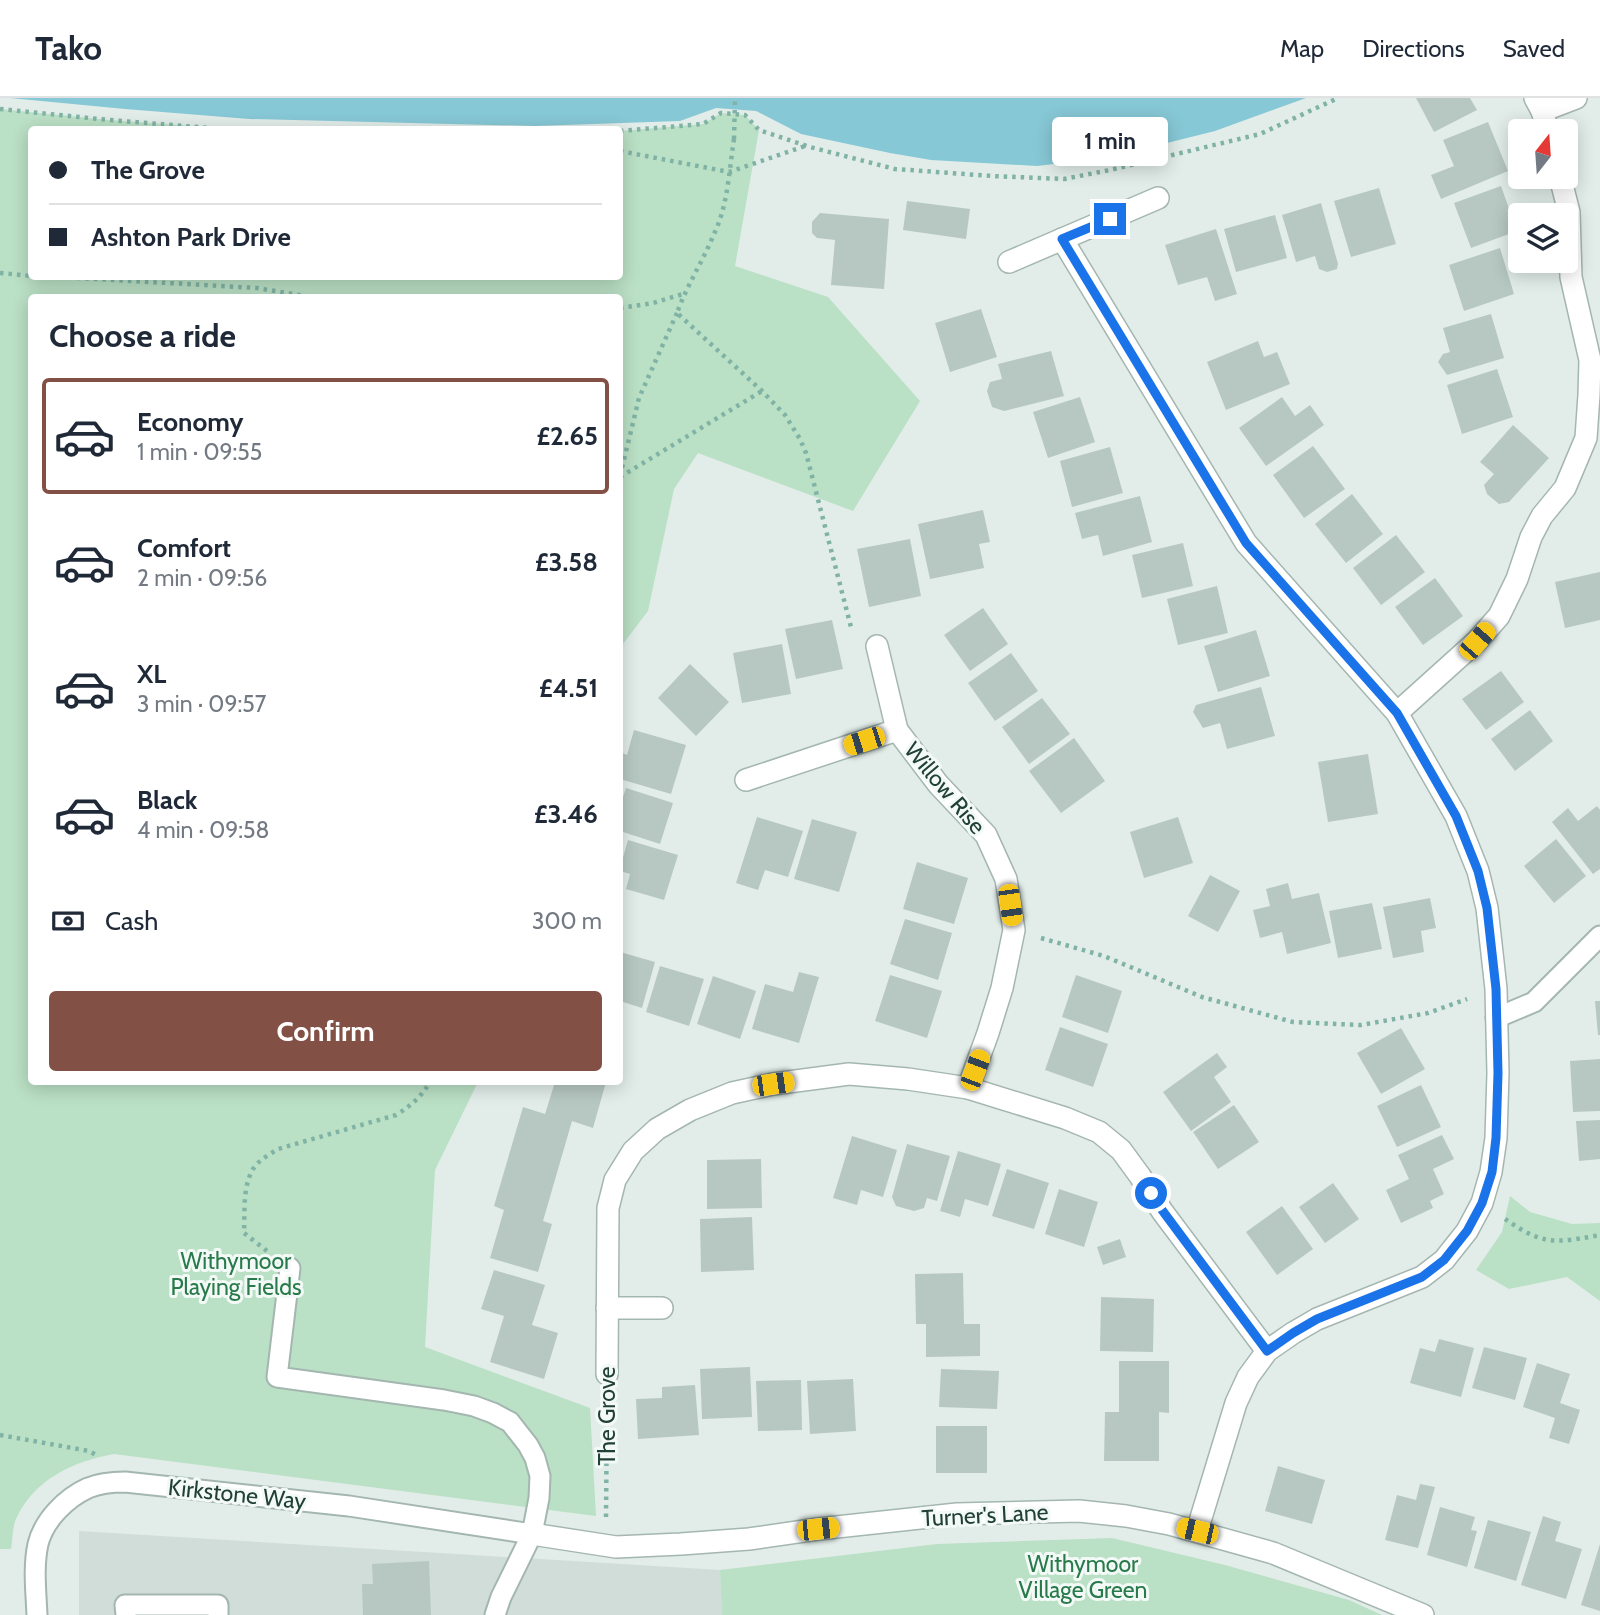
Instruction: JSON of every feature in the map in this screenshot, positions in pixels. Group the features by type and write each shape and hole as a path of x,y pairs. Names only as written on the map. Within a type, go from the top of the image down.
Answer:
{"street":[{"path":"1542,113 1576,98"},
{"path":"1397,713 1477,641 1499,616 1517,579 1531,537 1542,516 1566,488 1586,438 1590,360 1571,277 1569,212 1563,189"},
{"path":"1009,261 1158,198"},
{"path":"1062,239 1246,543 1397,713 1456,816 1478,871 1487,908 1496,989 1498,1073 1492,1172 1482,1203 1467,1231 1444,1260 1422,1277 1317,1319 1267,1351 1248,1377 1236,1403 1197,1531"},
{"name":"Willow Rise","path":"877,646 897,730 938,783 986,835 1006,879 1014,930 1002,988 968,1088"},
{"name":"Willow Rise","path":"747,780 897,730"},
{"name":"The Grove","path":"607,1374 608,1208 615,1180 633,1151 657,1129 690,1110 732,1093 773,1084 849,1074 968,1088 1065,1118 1099,1132 1121,1150 1267,1351"},
{"path":"607,1308 662,1308"},
{"name":"Turner's Lane","path":"532,1534 616,1547 750,1539 957,1514 1068,1511 1126,1516 1197,1531 1273,1553 1423,1615"}],"lane":[{"path":"1496,1018 1534,1002 1600,936"},
{"path":"290,1268 277,1377 474,1406 510,1422 528,1445 540,1476 539,1498 532,1534 495,1615"},
{"name":"Kirkstone Way","path":"37,1615 36,1564 39,1542 45,1526 58,1509 73,1497 88,1488 106,1483 125,1482 349,1506 532,1534"},
{"path":"126,1615 125,1605 218,1605 218,1615"}],"path":[{"path":"623,465 639,398 684,293 715,233 727,193 734,139 735,98"},
{"path":"623,131 703,124 721,113 745,115 759,130 806,146 895,169 1064,179 1260,134 1338,98"},
{"path":"0,109 185,126"},
{"path":"623,152 729,173 806,146"},
{"path":"0,273 28,276"},
{"path":"114,280 257,288 293,294"},
{"path":"623,308 653,303 684,293"},
{"path":"677,313 762,391 785,415 800,439 806,453 853,635"},
{"path":"623,475 762,391"},
{"path":"1014,930 1104,956 1202,997 1293,1022 1361,1025 1428,1013 1496,989"},
{"path":"290,1268 244,1233 247,1184 254,1167 278,1149 396,1115 420,1098 428,1085"},
{"path":"1482,1203 1522,1231 1545,1240 1600,1236"},
{"name":"The Grove","path":"606,1525 607,1374"}],"shaded area":[{"path":"79,1531 720,1570 722,1615 79,1615"}],"green space":[{"name":"Withymoor Playing Fields","path":"0,109 193,126 28,126 28,280 623,280 623,131 703,124 721,113 745,115 759,130 735,266 828,297 920,401 853,511 698,453 674,489 648,611 623,644 623,294 28,294 28,1085 477,1085 435,1170 425,1347 590,1408 596,1516 114,1454 84,1461 45,1482 34,1492 17,1517 11,1549 0,1549"},
{"path":"1510,1196 1530,1212 1572,1224 1600,1223 1600,1301 1567,1277 1509,1289 1476,1270 1502,1232"},
{"name":"Withymoor Village Green","path":"1112,1538 1225,1565 1349,1600 1382,1615 722,1615 720,1570 937,1544"}],"water":[{"path":"10,98 1306,98 1215,131 1111,157 1037,166 931,160 890,153 801,134 756,111 716,108 680,121 535,126 249,119"}],"building":[{"path":"1416,98 1470,98 1477,110 1434,132"},
{"path":"1488,122 1508,171 1441,199 1431,175 1454,166 1443,140"},
{"path":"1501,186 1508,206 1508,234 1471,248 1454,203"},
{"path":"1379,188 1396,244 1351,257 1334,201"},
{"path":"907,201 970,209 966,239 903,230"},
{"path":"1321,203 1338,264 1337,269 1327,272 1319,269 1315,256 1296,262 1282,215"},
{"path":"820,213 889,219 884,289 831,285 835,240 817,238 812,233 812,222"},
{"path":"1275,215 1287,258 1236,272 1224,229"},
{"path":"1216,229 1237,294 1215,301 1207,277 1178,285 1165,245"},
{"path":"1500,248 1514,294 1464,311 1449,265"},
{"path":"981,309 997,357 950,372 935,323"},
{"path":"1491,314 1504,358 1447,375 1438,362 1443,354 1450,352 1443,328"},
{"path":"1258,341 1264,357 1277,352 1290,384 1226,410 1207,362"},
{"path":"1051,351 1064,396 1004,411 992,407 987,391 990,382 1002,379 998,364"},
{"path":"1497,369 1513,417 1462,434 1447,385"},
{"path":"1080,397 1095,442 1048,458 1033,412"},
{"path":"1282,397 1295,416 1310,405 1324,425 1266,466 1239,428"},
{"path":"1513,425 1549,458 1509,502 1499,504 1487,494 1484,485 1494,474 1480,462"},
{"path":"1313,446 1345,489 1304,518 1273,475"},
{"path":"1110,447 1123,493 1072,507 1060,461"},
{"path":"1352,494 1383,534 1346,563 1315,524"},
{"path":"1140,496 1152,542 1103,556 1098,535 1082,539 1075,513"},
{"path":"983,510 990,542 979,544 984,568 930,579 918,524"},
{"path":"1396,535 1425,572 1381,605 1353,568"},
{"path":"910,539 921,596 869,607 857,549"},
{"path":"1183,543 1193,586 1142,598 1132,555"},
{"path":"1600,572 1600,620 1565,628 1555,582"},
{"path":"1435,578 1463,616 1423,645 1395,607"},
{"path":"1217,586 1228,633 1178,645 1167,599"},
{"path":"983,608 1008,644 970,671 944,635"},
{"path":"832,620 843,669 796,679 785,629"},
{"path":"1256,630 1270,676 1218,692 1204,646"},
{"path":"782,644 791,694 742,703 733,653"},
{"path":"1011,653 1038,691 995,721 968,683"},
{"path":"690,664 729,702 696,736 658,698"},
{"path":"1501,671 1524,702 1486,730 1462,699"},
{"path":"1261,687 1275,736 1227,749 1220,723 1203,728 1193,712 1196,705"},
{"path":"1042,698 1070,734 1029,764 1002,727"},
{"path":"1530,710 1553,741 1515,771 1491,739"},
{"path":"634,730 686,745 671,794 623,780 623,753 627,755"},
{"path":"1074,738 1105,781 1061,813 1029,771"},
{"path":"1368,754 1378,814 1328,822 1318,762"},
{"path":"626,788 673,803 660,844 623,832 623,797"},
{"path":"1597,806 1600,810 1600,869 1593,874 1552,822 1568,808 1578,821"},
{"path":"757,817 803,831 788,877 765,870 758,890 736,883"},
{"path":"1178,817 1193,863 1144,878 1130,832"},
{"path":"812,819 857,832 839,892 794,879"},
{"path":"1556,839 1586,876 1554,903 1524,866"},
{"path":"628,840 678,855 664,900 626,889 630,874 623,872 623,858"},
{"path":"917,862 968,878 954,924 903,909"},
{"path":"1210,875 1240,891 1218,932 1188,916"},
{"path":"1288,883 1292,899 1319,893 1331,943 1287,954 1282,932 1260,938 1253,910 1270,906 1266,889"},
{"path":"1430,898 1436,928 1421,931 1424,952 1393,958 1383,907"},
{"path":"1372,903 1382,949 1338,958 1329,911"},
{"path":"905,919 952,933 938,980 890,964"},
{"path":"623,953 655,962 642,1008 623,1002"},
{"path":"660,966 704,979 689,1026 646,1012"},
{"path":"799,972 819,977 799,1043 752,1029 765,984 793,992"},
{"path":"890,975 942,991 927,1038 875,1021"},
{"path":"1076,975 1122,991 1108,1033 1062,1017"},
{"path":"713,976 756,991 740,1039 697,1024"},
{"path":"1595,1001 1600,1001 1600,1035 1598,1035"},
{"path":"1060,1027 1108,1044 1093,1087 1045,1070"},
{"path":"1401,1028 1425,1069 1381,1094 1357,1053"},
{"path":"1217,1053 1227,1067 1214,1077 1231,1102 1191,1131 1163,1092"},
{"path":"1600,1059 1600,1111 1573,1112 1570,1061"},
{"path":"554,1085 605,1085 593,1128 572,1121 543,1221 552,1224 538,1272 490,1258 504,1210 494,1206 523,1107 545,1114"},
{"path":"1421,1085 1441,1127 1397,1147 1377,1106"},
{"path":"1234,1105 1259,1142 1218,1169 1193,1132"},
{"path":"1600,1120 1600,1159 1579,1161 1576,1121"},
{"path":"1442,1135 1454,1159 1433,1169 1444,1194 1430,1201 1433,1208 1401,1223 1386,1190 1409,1179 1398,1155"},
{"path":"852,1136 897,1150 883,1197 861,1190 857,1205 833,1198"},
{"path":"907,1144 950,1156 937,1201 927,1198 924,1208 914,1211 896,1206 892,1197"},
{"path":"958,1151 1001,1164 988,1206 965,1199 960,1217 940,1211"},
{"path":"761,1159 762,1208 707,1209 707,1160"},
{"path":"1007,1169 1049,1183 1034,1229 992,1216"},
{"path":"1333,1183 1359,1219 1325,1243 1299,1207"},
{"path":"1059,1189 1098,1202 1084,1247 1045,1234"},
{"path":"1282,1206 1313,1249 1277,1275 1246,1232"},
{"path":"752,1217 754,1270 701,1272 700,1219"},
{"path":"1120,1239 1126,1257 1103,1265 1097,1247"},
{"path":"494,1270 545,1285 532,1325 558,1333 544,1379 490,1362 504,1316 481,1309"},
{"path":"963,1273 964,1324 980,1324 980,1356 926,1357 926,1324 916,1324 915,1274"},
{"path":"1101,1297 1154,1299 1153,1352 1100,1351"},
{"path":"1439,1339 1474,1348 1461,1397 1410,1383 1420,1348 1435,1352"},
{"path":"1484,1347 1527,1358 1515,1400 1472,1388"},
{"path":"1119,1361 1169,1361 1169,1413 1159,1412 1159,1461 1104,1461 1105,1412 1119,1412"},
{"path":"1537,1363 1570,1374 1560,1403 1580,1410 1569,1444 1549,1438 1555,1418 1523,1407"},
{"path":"750,1367 752,1417 702,1419 700,1369"},
{"path":"941,1369 999,1371 997,1409 939,1407"},
{"path":"853,1379 856,1431 810,1434 807,1381"},
{"path":"801,1380 802,1430 758,1431 756,1381"},
{"path":"695,1385 699,1435 638,1439 636,1399 662,1398 662,1387"},
{"path":"936,1426 987,1426 987,1473 936,1473"},
{"path":"1278,1466 1325,1480 1312,1524 1265,1511"},
{"path":"1420,1484 1435,1487 1418,1548 1385,1540 1397,1495 1416,1500"},
{"path":"1440,1507 1475,1517 1471,1530 1477,1531 1467,1567 1427,1555"},
{"path":"1543,1516 1561,1522 1555,1541 1582,1549 1566,1599 1521,1585"},
{"path":"1488,1520 1531,1532 1516,1581 1474,1568"},
{"path":"1600,1544 1600,1611 1581,1605"},
{"path":"429,1561 431,1615 363,1615 362,1584 373,1584 372,1564"}],"route":[{"path":"1110,219 1062,239 1246,543 1397,713 1456,816 1478,871 1487,908 1496,989 1498,1073 1492,1172 1482,1203 1467,1231 1444,1260 1422,1277 1317,1319 1267,1351 1151,1193"}]}
